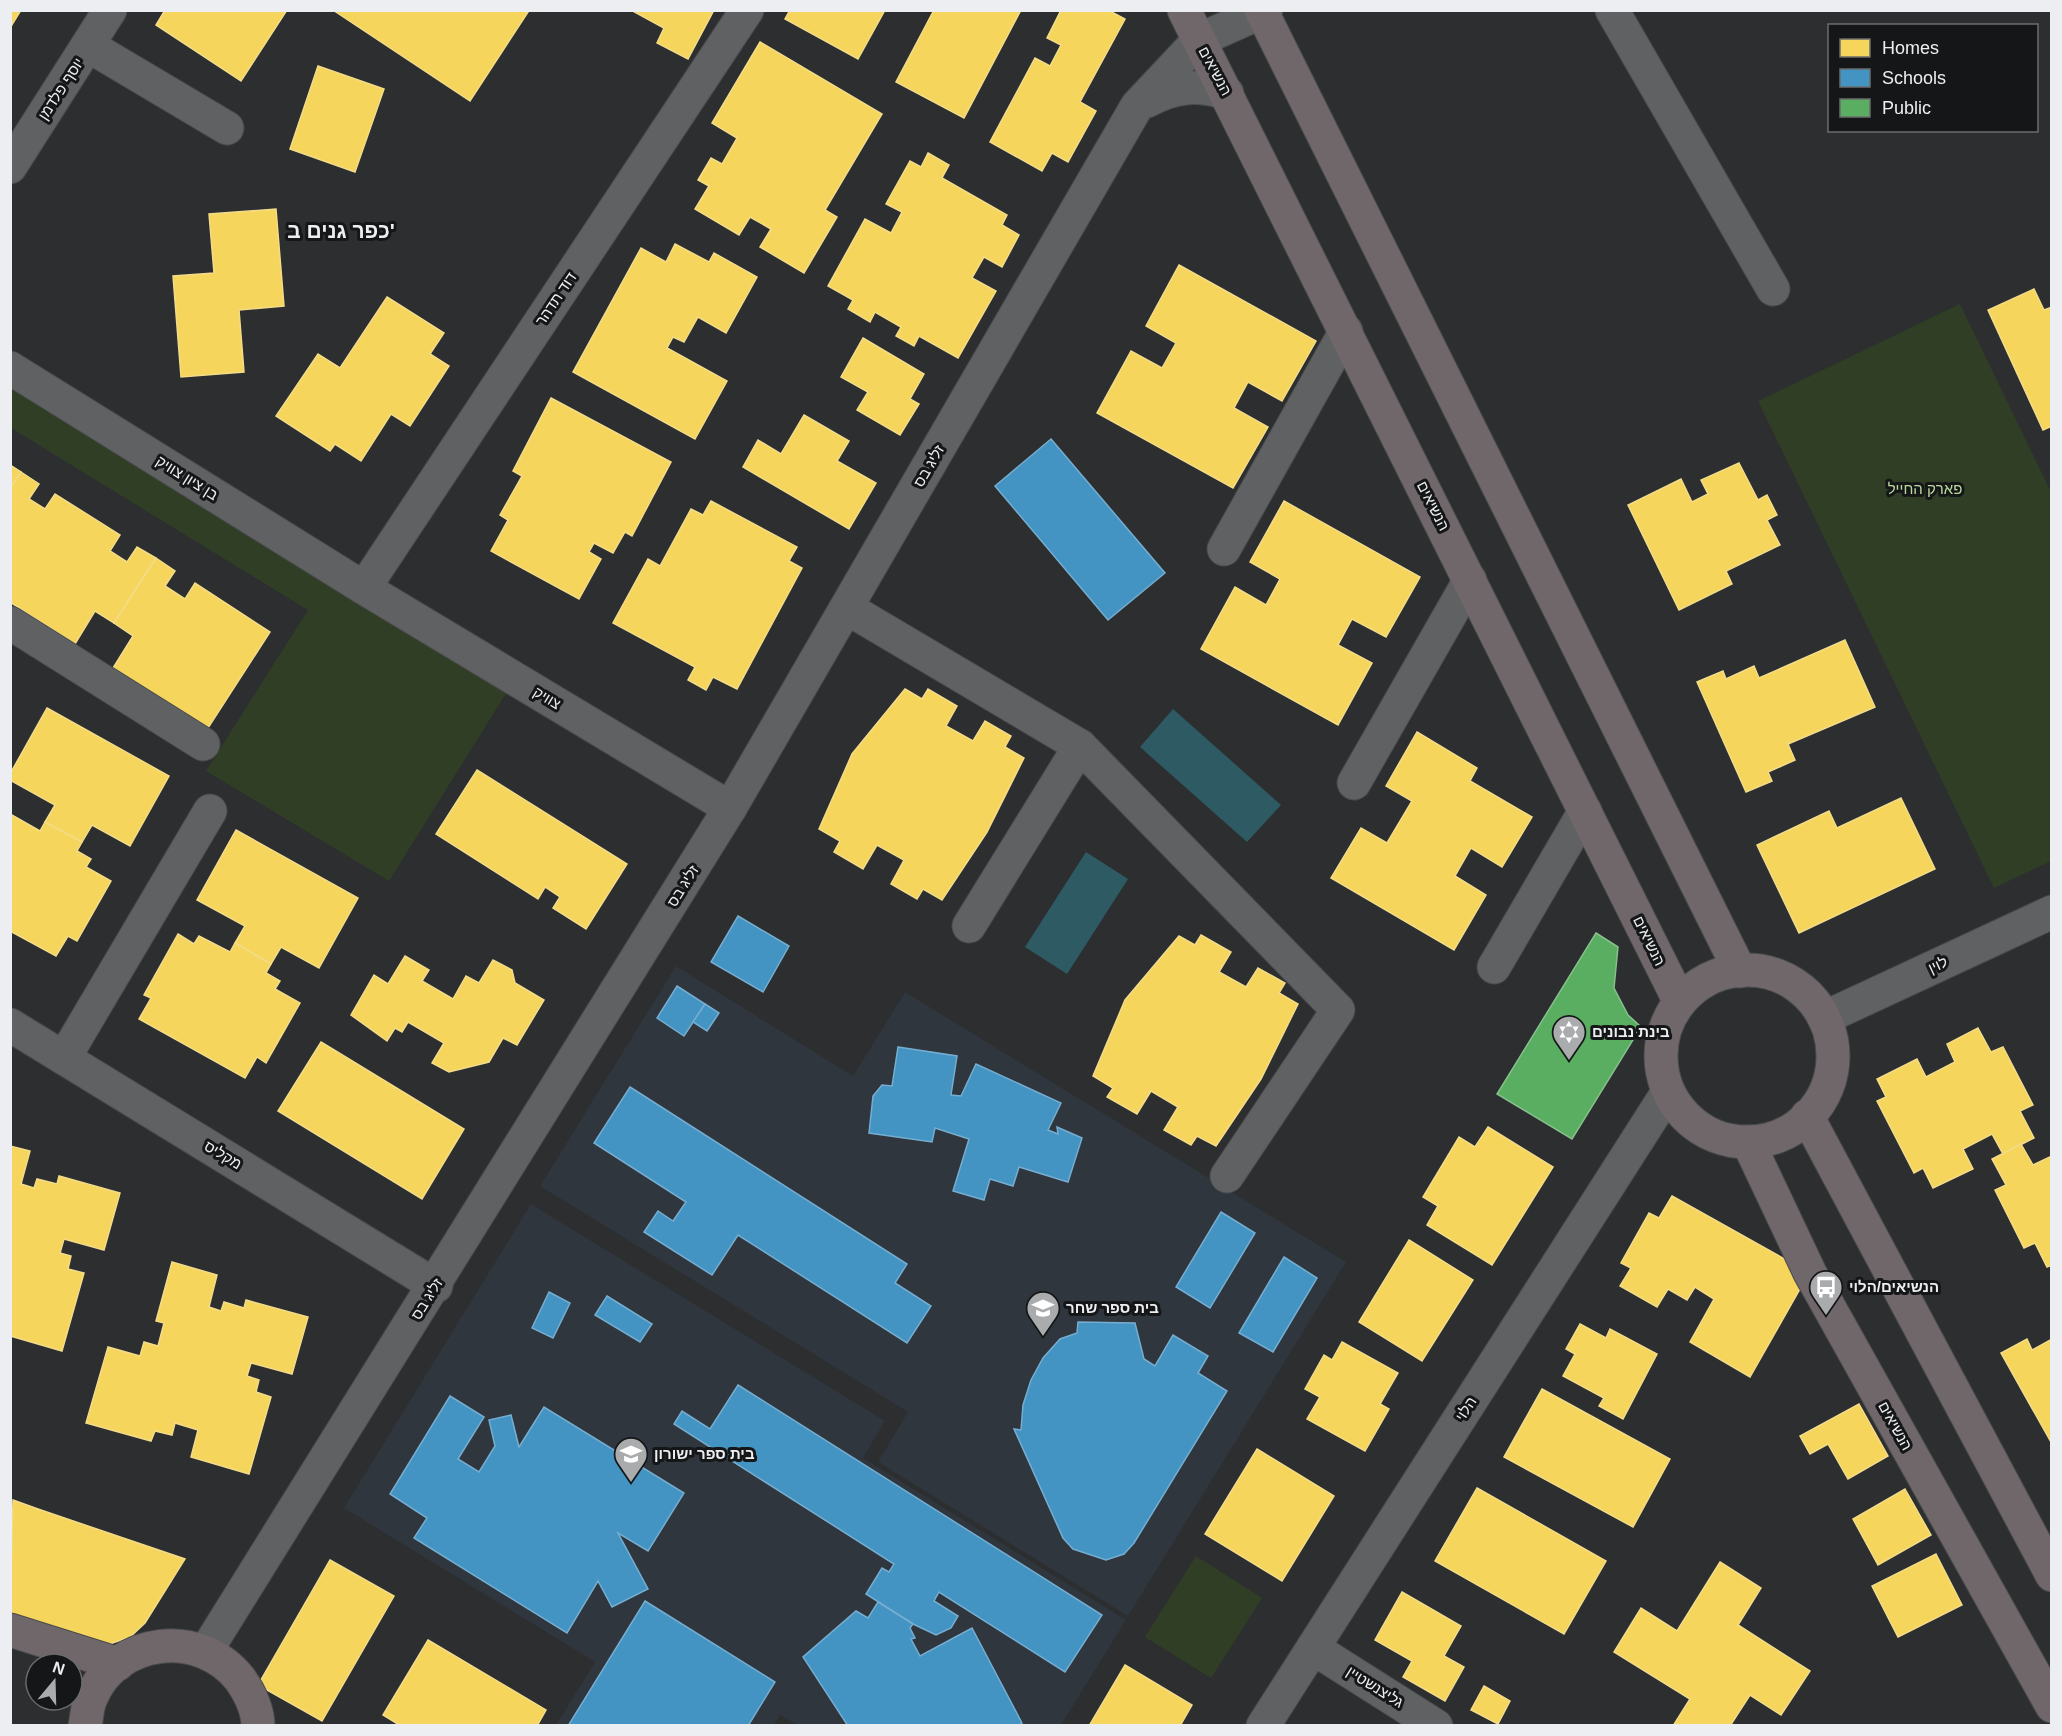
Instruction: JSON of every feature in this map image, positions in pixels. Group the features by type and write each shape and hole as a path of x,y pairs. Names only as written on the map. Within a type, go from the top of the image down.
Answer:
{"main road":[{"name":"הנשיאים","path":"1184,10 1680,1002"},
{"path":"1261,11 1740,971"},
{"path":"1740,971 1761,972 1788,981 1810,999 1824,1018 1832,1044 1832,1066 1827,1089 1816,1108 1793,1129 1776,1137 1748,1142 1714,1136 1688,1120 1668,1092 1664,1081 1661,1049 1670,1018 1680,1002 1708,980 1740,971"},
{"path":"1807,1116 2052,1575"},
{"name":"הנשיאים","path":"1748,1142 1810,1273 2052,1706"},
{"path":"10,1630 118,1664"},
{"path":"85,1725 91,1698 105,1675 126,1657 152,1647 179,1645 206,1651 231,1668 249,1691 258,1725"}],"street":[{"name":"יוסף פלדמן","path":"10,167 110,10"},
{"name":"דוד תדהר","path":"364,588 747,10"},
{"name":"זליג בס","path":"206,1651 436,1286 730,808 1137,106 1199,40 1266,10"},
{"path":"1612,10 1773,289"},
{"path":"89,46 227,128"},
{"path":"1137,106 1167,90 1185,87 1206,87 1227,93"},
{"path":"1224,549 1346,331"},
{"name":"בן ציון צוויק","path":"10,368 364,588"},
{"path":"1354,783 1470,580"},
{"name":"צוויק","path":"364,588 730,808"},
{"path":"847,608 1080,746 1338,1010 1227,1176"},
{"path":"10,623 203,744"},
{"path":"969,926 1080,746"},
{"path":"64,1058 210,811"},
{"path":"1494,967 1585,811"},
{"name":"לוין","path":"1824,1018 2052,912"},
{"name":"מקליס","path":"10,1025 436,1286"},
{"name":"הלוי","path":"1263,1725 1668,1092"},
{"name":"גליצנשטיין","path":"1313,1648 1436,1725"}],"shaded area":[{"name":"בית ספר שחר","path":"676,966 853,1076 905,992 1346,1262 1128,1616 878,1462 908,1412 540,1186"},
{"name":"בית ספר ישורון","path":"531,1204 885,1421 863,1458 1126,1620 1061,1725 799,1726 780,1715 773,1726 556,1725 595,1662 344,1508"}],"green space":[{"name":"פארק החייל","path":"1960,304 2051,492 2051,861 1994,888 1758,401"},
{"path":"10,368 515,679 389,881 206,771 308,610 11,428"},
{"path":"1196,1556 1262,1598 1211,1678 1145,1637"}],"water":[{"path":"1173,709 1281,805 1247,842 1140,747"},
{"path":"1086,852 1128,879 1067,974 1025,947"}],"building: Homes":[{"path":"10,10 21,10 10,28"},
{"path":"165,10 287,10 241,81 156,25"},
{"path":"333,10 526,10 528,12 470,101"},
{"path":"631,10 714,10 688,59 657,43 664,28"},
{"path":"790,10 885,10 858,59 785,19"},
{"path":"934,10 1021,10 964,118 896,82"},
{"path":"1061,10 1108,10 1125,19 1080,102 1096,111 1068,162 1052,153 1042,171 990,142 1035,58 1050,66 1061,45 1047,38"},
{"path":"760,42 882,114 825,210 837,217 804,273 760,247 771,229 750,217 739,235 695,209 709,186 698,180 711,158 722,164 737,138 712,123"},
{"path":"318,66 384,89 355,172 290,149"},
{"path":"928,153 949,165 942,178 1007,215 1002,225 1019,235 1002,267 984,257 972,278 996,291 958,358 919,336 914,346 896,336 901,327 875,312 870,322 848,309 853,300 828,286 865,219 891,233 902,212 886,204 910,161 921,167"},
{"path":"276,209 284,306 239,310 244,372 181,377 173,276 214,273 209,214"},
{"path":"675,244 709,262 714,253 757,277 726,333 698,317 684,342 673,337 667,348 727,381 695,439 573,372 641,248 666,262"},
{"path":"1179,265 1316,341 1282,401 1248,382 1234,408 1268,427 1233,488 1097,413 1131,351 1162,368 1176,343 1146,326"},
{"path":"2034,289 2044,310 2052,307 2052,426 2043,430 1988,310"},
{"path":"387,297 444,333 430,354 449,366 410,426 391,414 361,461 335,444 330,451 276,416 318,354 340,368"},
{"path":"863,338 924,374 910,399 919,404 900,435 857,410 868,392 841,377"},
{"path":"551,398 671,462 632,536 625,532 613,553 594,543 589,552 601,559 579,599 491,551 508,520 500,515 522,476 513,471"},
{"path":"804,415 849,441 837,461 876,483 849,529 743,467 758,440 781,454"},
{"path":"1739,463 1758,500 1767,495 1777,515 1767,520 1780,545 1726,571 1732,584 1679,610 1628,505 1681,479 1692,502 1708,494 1701,480"},
{"path":"10,465 21,472 10,488"},
{"path":"21,472 39,484 29,499 45,509 55,494 120,535 110,551 127,562 137,547 156,558 114,623 95,611 75,644 10,602 10,488"},
{"path":"711,501 797,547 789,561 802,568 737,689 713,677 706,690 688,680 695,667 613,623 648,559 660,566 691,509 703,515"},
{"path":"1284,501 1420,577 1386,637 1352,619 1338,645 1372,663 1338,725 1201,649 1235,587 1266,605 1280,579 1250,562"},
{"path":"156,558 175,571 165,586 185,599 195,583 270,632 208,728 113,668 133,636 114,623"},
{"path":"1845,640 1875,707 1788,744 1795,760 1768,772 1772,781 1746,792 1697,682 1723,671 1726,679 1754,666 1759,678"},
{"path":"905,689 922,699 928,689 957,706 946,726 973,741 985,721 1011,736 1005,747 1024,758 987,832 942,900 923,889 917,899 891,884 904,860 877,845 863,869 834,852 840,841 819,829 852,754"},
{"path":"47,708 169,776 130,846 92,825 82,842 45,822 55,805 10,780 10,774"},
{"path":"1417,732 1477,768 1470,781 1532,817 1502,867 1471,848 1455,876 1486,895 1454,950 1331,878 1361,828 1387,843 1412,801 1386,786"},
{"path":"477,770 627,864 586,929 553,908 560,897 545,887 538,899 436,834"},
{"path":"1901,798 1935,869 1799,933 1757,845 1829,811 1837,828"},
{"path":"10,814 40,831 45,822 82,842 77,851 91,859 86,867 111,881 77,941 68,936 56,956 10,931"},
{"path":"236,830 358,898 319,968 281,947 271,964 235,943 245,926 197,900"},
{"path":"178,934 194,944 199,936 230,952 235,943 271,964 266,973 280,981 275,989 300,1003 266,1063 257,1057 245,1078 139,1019 151,998 144,995"},
{"path":"1201,935 1231,952 1219,972 1246,987 1258,968 1285,983 1279,993 1298,1004 1261,1079 1216,1146 1197,1136 1191,1145 1164,1130 1178,1107 1151,1091 1137,1114 1107,1097 1113,1088 1093,1076 1125,1000 1179,936 1195,945"},
{"path":"405,956 429,970 422,981 453,999 466,976 479,983 493,960 512,970 515,983 544,1000 517,1045 503,1038 489,1062 449,1072 432,1063 444,1043 408,1022 402,1032 395,1028 387,1041 351,1015 374,975 388,984"},
{"path":"1978,1028 1991,1052 2003,1047 2033,1105 2020,1111 2034,1138 2003,1154 1992,1134 1963,1149 1973,1169 1933,1188 1923,1168 1914,1173 1877,1101 1886,1097 1877,1079 1917,1059 1926,1077 1955,1062 1947,1044"},
{"path":"321,1042 464,1129 422,1199 278,1111"},
{"path":"1488,1127 1553,1167 1492,1265 1427,1225 1438,1206 1423,1197 1459,1137 1475,1147"},
{"path":"2021,1144 2033,1165 2052,1156 2052,1265 2047,1267 2035,1243 2024,1248 1995,1190 2006,1185 1992,1159"},
{"path":"10,1146 30,1151 21,1184 34,1188 37,1179 57,1184 59,1176 120,1193 104,1250 64,1239 60,1253 71,1256 68,1269 84,1273 62,1351 10,1336"},
{"path":"1672,1196 1790,1262 1800,1289 1750,1377 1690,1342 1714,1299 1695,1287 1687,1300 1668,1289 1657,1307 1620,1286 1631,1268 1621,1263 1649,1213 1659,1218"},
{"path":"1409,1240 1473,1280 1422,1361 1359,1322"},
{"path":"172,1262 217,1275 209,1307 221,1311 224,1302 244,1308 246,1300 308,1317 292,1374 251,1363 247,1376 259,1380 256,1392 271,1397 249,1474 191,1457 198,1430 175,1423 172,1435 155,1431 151,1441 86,1423 108,1347 140,1356 144,1342 158,1346 164,1323 156,1321"},
{"path":"1580,1324 1606,1338 1610,1329 1657,1354 1623,1419 1599,1406 1604,1398 1563,1376 1575,1354 1566,1349"},
{"path":"2027,1339 2032,1350 2052,1339 2052,1444 2001,1353"},
{"path":"1342,1342 1398,1373 1380,1404 1389,1409 1365,1451 1307,1419 1320,1397 1305,1389 1324,1355 1332,1360"},
{"path":"1542,1389 1670,1459 1633,1527 1504,1457"},
{"path":"1859,1404 1888,1456 1848,1479 1828,1444 1810,1454 1800,1436"},
{"path":"1257,1449 1334,1496 1282,1581 1205,1534"},
{"path":"1477,1488 1606,1561 1564,1634 1435,1561"},
{"path":"1905,1489 1931,1535 1878,1565 1853,1519"},
{"path":"13,1500 185,1559 145,1623 130,1637 98,1648 10,1619"},
{"path":"1936,1554 1962,1605 1898,1637 1872,1586"},
{"path":"330,1560 394,1596 322,1721 258,1685"},
{"path":"1720,1562 1761,1588 1738,1625 1810,1671 1781,1715 1750,1695 1730,1726 1673,1726 1690,1699 1614,1652 1641,1608 1677,1631"},
{"path":"1402,1592 1461,1626 1444,1656 1464,1667 1445,1701 1403,1677 1412,1661 1375,1640"},
{"path":"428,1640 546,1710 537,1726 401,1726 383,1715"},
{"path":"1125,1665 1192,1705 1180,1726 1089,1726"},
{"path":"1484,1686 1510,1701 1498,1724 1471,1710"}],"building: Schools":[{"path":"1051,439 1165,573 1108,620 995,486"},
{"path":"738,916 789,946 763,992 711,962"},
{"path":"677,986 705,1004 684,1036 657,1018"},
{"path":"705,1004 719,1013 707,1031 693,1022"},
{"path":"898,1047 957,1056 951,1095 961,1096 976,1064 1061,1103 1048,1130 1058,1134 1057,1127 1082,1138 1068,1182 1019,1167 1013,1186 990,1179 984,1200 953,1191 969,1139 935,1128 932,1142 869,1133 873,1096 882,1085 892,1086"},
{"path":"630,1087 907,1264 895,1283 931,1306 907,1343 738,1235 712,1275 644,1232 658,1211 673,1221 686,1202 594,1143"},
{"path":"1221,1212 1255,1233 1210,1308 1176,1287"},
{"path":"1284,1257 1317,1278 1273,1352 1239,1333"},
{"path":"549,1292 570,1303 553,1338 532,1328"},
{"path":"607,1296 652,1324 640,1342 595,1315"},
{"path":"1078,1322 1135,1323 1144,1359 1155,1366 1173,1335 1208,1356 1198,1373 1227,1391 1134,1543 1124,1554 1106,1560 1073,1549 1063,1538 1014,1429 1021,1430 1023,1405 1031,1380 1043,1358 1060,1339 1077,1333"},
{"path":"738,1385 1102,1615 1065,1672 939,1592 934,1601 958,1616 951,1628 936,1635 913,1624 866,1594 882,1568 889,1572 894,1564 674,1424 682,1411 710,1429"},
{"path":"450,1396 484,1417 458,1459 479,1472 495,1446 489,1420 511,1415 519,1447 544,1407 684,1493 648,1551 618,1533 648,1589 612,1607 598,1581 567,1633 414,1538 427,1518 390,1494"},
{"path":"645,1601 775,1682 748,1726 568,1726"},
{"path":"878,1602 913,1624 910,1628 915,1638 911,1639 920,1656 972,1628 1022,1723 1018,1726 848,1726 803,1657 856,1611 868,1618"}],"building: Public":[{"name":"בינת נבונים","path":"1596,933 1618,947 1614,988 1628,1015 1641,1027 1572,1139 1497,1094"}],"place":[{"name":"בינת נבונים","path":"1569,1061"},
{"name":"הנשיאים/הלוי","path":"1826,1316"},
{"name":"בית ספר שחר","path":"1043,1337"},
{"name":"בית ספר ישורון","path":"631,1483"}],"district":[{"name":"כפר גנים ב'","path":"341,231"}]}
